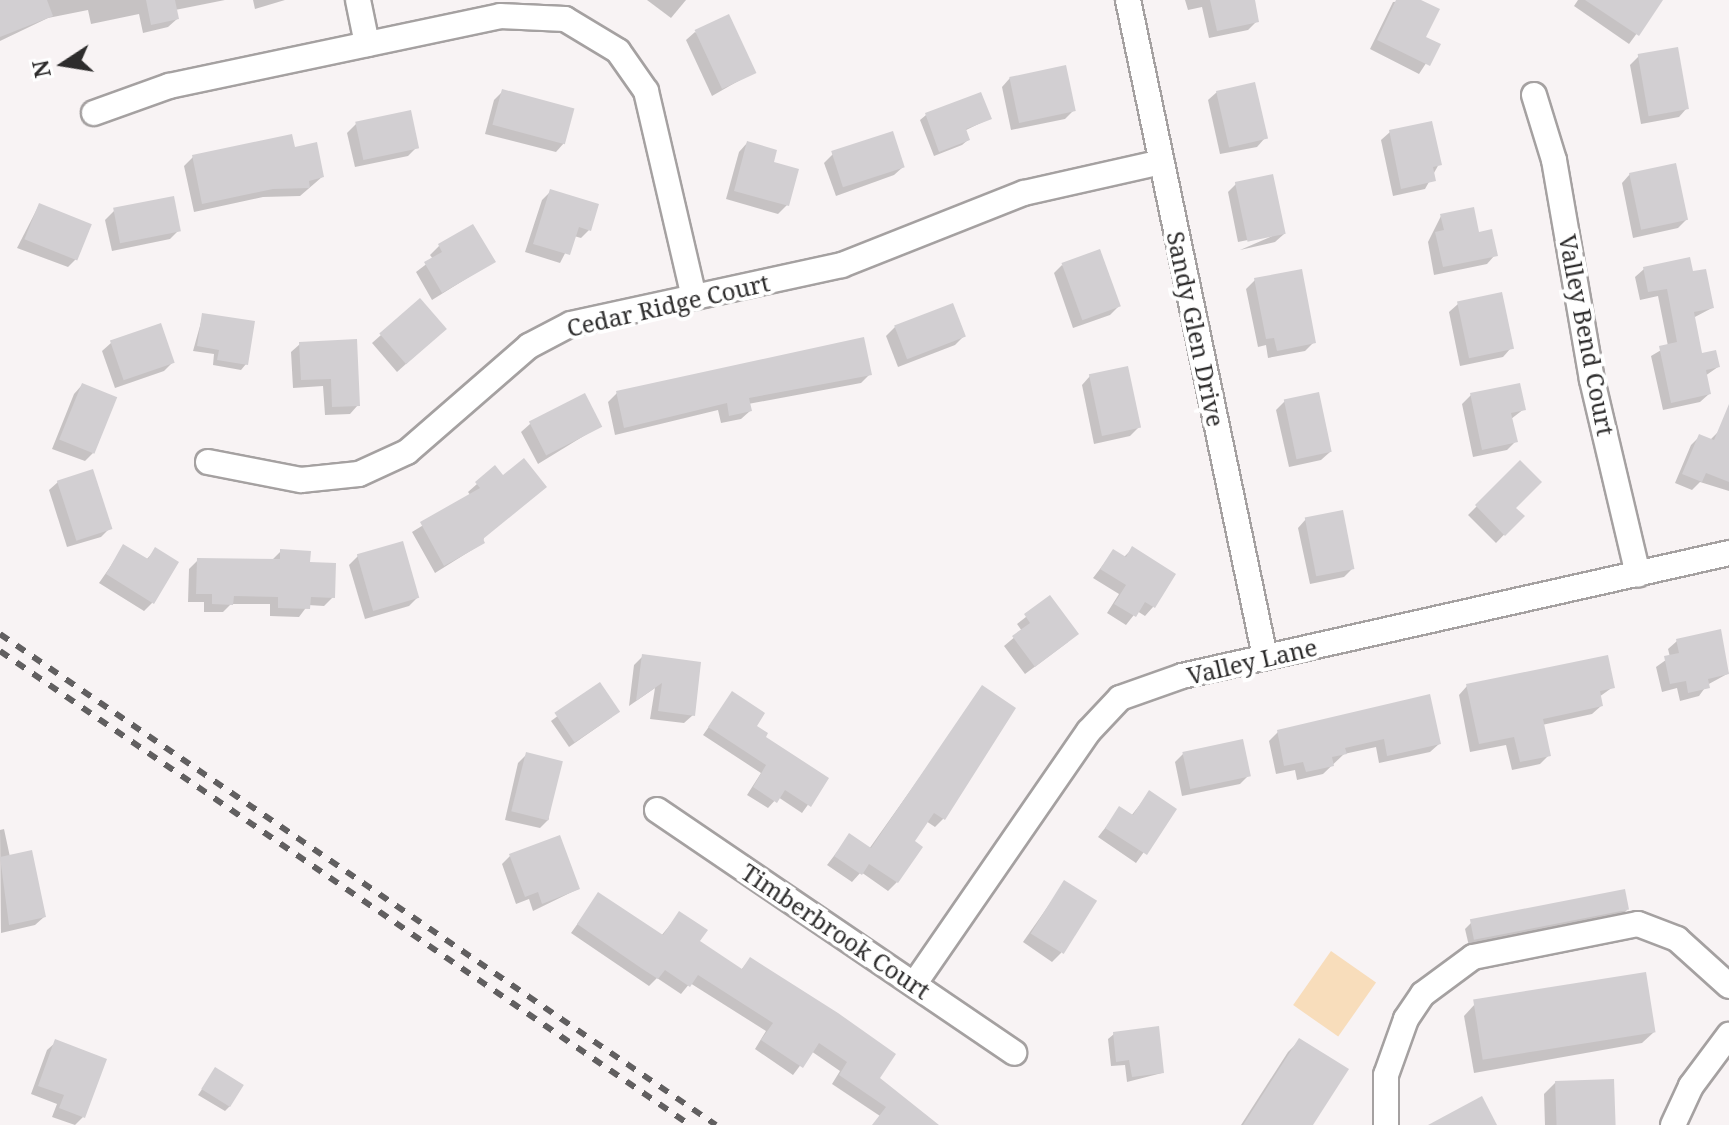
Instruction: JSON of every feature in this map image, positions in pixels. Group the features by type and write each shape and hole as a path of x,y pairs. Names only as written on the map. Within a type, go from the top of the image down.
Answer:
{"street":[{"path":"358,0 367,44"},
{"name":"Sandy Glen Drive","path":"1128,0 1265,657"},
{"path":"94,113 169,86 367,44 533,14 581,25 606,40 629,63 652,107 694,298"},
{"name":"Valley Bend Court","path":"1534,95 1554,160 1592,380 1638,575"},
{"name":"Cedar Ridge Court","path":"208,462 301,480 376,469 435,431 545,335 571,324 842,265 1024,193 1162,162"},
{"name":"Valley Lane","path":"915,983 1029,814 1111,706 1150,685 1729,553"},
{"name":"Timberbrook Court","path":"657,810 1014,1053"},
{"path":"1386,1125 1386,1075 1406,1019 1423,994 1473,957 1638,924 1677,939 1729,986"},
{"path":"1673,1125 1691,1086 1729,1035"}],"shaded area":[{"path":"1331,951 1376,983 1338,1037 1293,1005"}],"building":[{"path":"0,0 47,0 53,16 0,37"},
{"path":"146,0 175,0 179,19 151,25"},
{"path":"1210,0 1255,0 1259,22 1217,31"},
{"path":"1396,0 1421,0 1440,9 1426,37 1441,44 1430,66 1377,40"},
{"path":"1585,0 1663,0 1639,36"},
{"path":"729,14 756,73 722,89 695,30"},
{"path":"1678,47 1689,109 1649,116 1638,54"},
{"path":"1066,65 1076,111 1019,123 1009,77"},
{"path":"1255,82 1268,139 1229,148 1216,91"},
{"path":"502,89 574,108 565,144 492,125"},
{"path":"981,92 992,119 966,129 970,140 939,152 925,113"},
{"path":"411,110 419,148 363,160 355,122"},
{"path":"1432,121 1442,165 1433,167 1436,181 1401,189 1389,130"},
{"path":"893,131 905,167 843,187 831,151"},
{"path":"292,134 295,147 317,142 324,177 309,181 310,188 273,189 202,204 192,155"},
{"path":"747,141 777,150 774,162 799,169 789,206 734,191"},
{"path":"1676,163 1688,220 1641,230 1629,173"},
{"path":"1273,174 1286,234 1248,242 1235,182"},
{"path":"550,189 599,204 591,231 579,227 570,255 533,244"},
{"path":"174,196 181,231 120,243 113,208"},
{"path":"39,203 92,224 77,261 24,239"},
{"path":"1474,207 1479,232 1492,229 1498,256 1443,267 1435,232 1444,230 1440,214"},
{"path":"473,224 496,262 442,293 424,262 442,252 438,244"},
{"path":"1100,249 1121,306 1082,320 1061,263"},
{"path":"1690,257 1693,271 1706,269 1714,308 1694,312 1702,353 1716,350 1720,367 1706,370 1711,394 1671,403 1659,346 1677,342 1667,289 1648,292 1643,267"},
{"path":"1302,269 1316,343 1277,351 1274,338 1266,339 1254,278"},
{"path":"1502,292 1514,349 1469,358 1457,302"},
{"path":"420,298 447,329 406,364 379,333"},
{"path":"953,303 966,337 907,359 894,326"},
{"path":"202,313 255,321 248,365 217,360 219,350 197,346"},
{"path":"161,323 175,363 124,380 110,341"},
{"path":"864,337 872,375 749,398 752,411 729,416 727,403 624,428 616,391"},
{"path":"357,339 360,406 332,407 331,379 301,380 299,342"},
{"path":"1128,366 1141,428 1102,436 1089,374"},
{"path":"82,383 117,397 94,454 59,440"},
{"path":"1520,383 1526,410 1511,413 1518,442 1482,450 1470,393"},
{"path":"1319,392 1332,452 1296,459 1284,399"},
{"path":"585,393 602,427 546,455 529,422"},
{"path":"1729,404 1729,482 1706,473 1702,482 1682,474 1699,434 1714,440"},
{"path":"524,458 547,487 483,539 485,543 444,566 420,522 480,488 475,482 495,465 503,475"},
{"path":"1520,460 1542,482 1516,508 1525,516 1505,536 1475,505"},
{"path":"93,469 112,529 76,541 57,481"},
{"path":"1343,510 1354,569 1316,576 1305,517"},
{"path":"403,541 419,598 373,611 357,554"},
{"path":"123,544 148,559 155,547 179,562 154,604 106,574"},
{"path":"1132,546 1176,574 1155,608 1145,602 1136,617 1114,604 1126,585 1100,569 1113,549 1126,557"},
{"path":"280,549 311,551 310,562 336,563 335,598 311,597 310,609 278,608 278,597 234,596 233,605 212,604 212,594 196,594 197,558 280,559"},
{"path":"1050,595 1079,634 1035,667 1012,636 1030,623 1024,614"},
{"path":"1721,629 1729,674 1708,679 1710,688 1688,693 1686,681 1670,684 1664,656 1679,653 1676,639"},
{"path":"642,654 701,662 695,716 658,711 662,683 636,701"},
{"path":"1608,655 1615,688 1600,691 1603,706 1543,719 1551,756 1520,762 1514,737 1479,744 1466,684"},
{"path":"600,682 620,712 575,743 554,713"},
{"path":"982,685 1016,708 945,820 934,813 915,841 923,847 898,883 869,864 862,875 834,856 849,833 871,848"},
{"path":"732,691 765,713 757,726 768,733 766,737 829,778 811,807 785,790 777,803 753,787 766,765 708,727"},
{"path":"1430,694 1441,744 1387,756 1384,739 1345,748 1347,754 1332,757 1334,766 1306,772 1303,762 1284,766 1277,730"},
{"path":"1243,739 1251,776 1190,789 1182,752"},
{"path":"526,752 563,761 548,820 511,811"},
{"path":"1149,790 1177,809 1147,855 1105,828 1119,806 1133,815"},
{"path":"560,835 580,889 542,904 538,892 525,897 509,854"},
{"path":"32,850 46,917 9,925 0,857"},
{"path":"1064,880 1097,901 1064,954 1031,933"},
{"path":"1625,889 1629,910 1474,940 1470,919"},
{"path":"598,892 663,935 679,911 708,930 700,941 742,969 750,957 838,1013 896,1054 880,1078 939,1125 872,1125 886,1107 839,1075 847,1062 819,1043 803,1068 761,1040 773,1023 698,975 690,987 665,970 658,979 641,968 577,924"},
{"path":"1646,972 1656,1032 1483,1060 1473,999"},
{"path":"1159,1026 1164,1073 1132,1077 1129,1060 1116,1062 1113,1032"},
{"path":"1299,1038 1349,1069 1313,1125 1243,1125"},
{"path":"55,1039 107,1059 85,1118 59,1108 64,1095 38,1086"},
{"path":"215,1067 244,1085 230,1107 201,1089"},
{"path":"1614,1079 1616,1125 1557,1125 1555,1081"},
{"path":"1482,1096 1497,1125 1428,1125"}],"railway":[{"path":"0,634 716,1125"},
{"path":"0,651 690,1125"}]}
